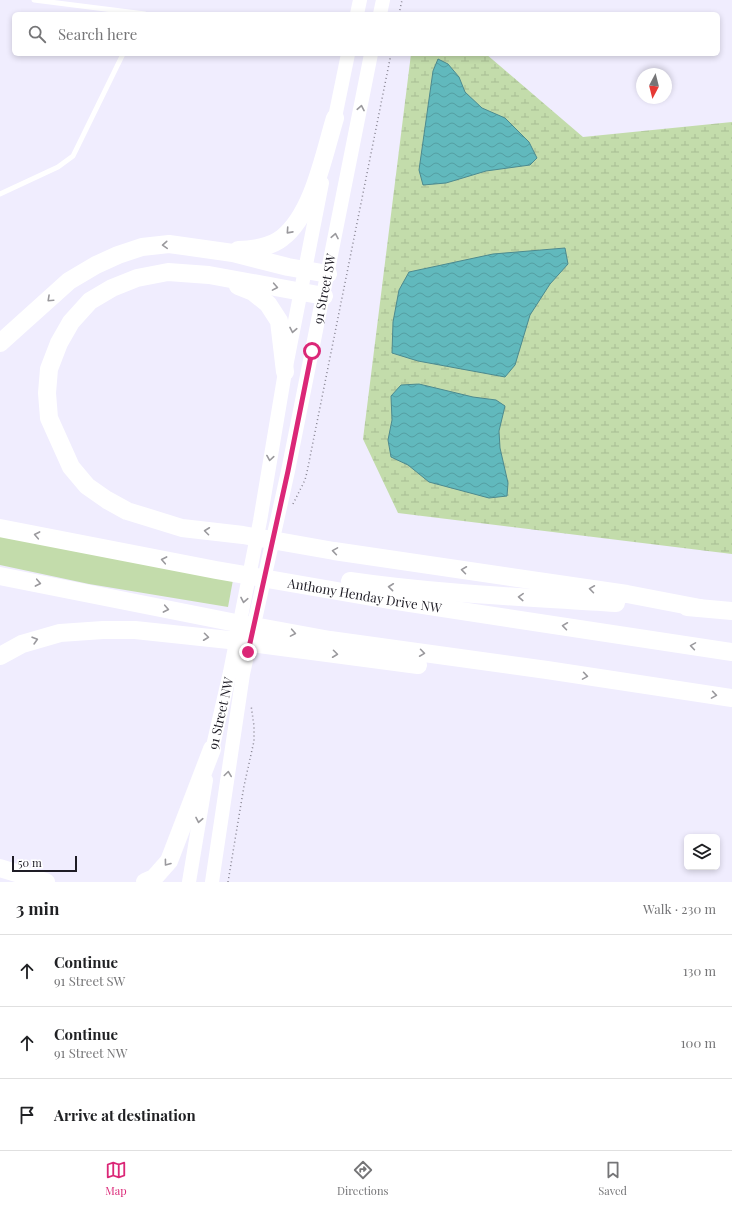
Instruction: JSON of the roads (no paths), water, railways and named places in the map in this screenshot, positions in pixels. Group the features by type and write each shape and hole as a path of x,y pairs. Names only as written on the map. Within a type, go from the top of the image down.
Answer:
{"highway":[{"path":"204,249 258,249 282,239 299,219 315,185 335,118"},
{"path":"0,343 69,281 96,265 118,255 142,247 169,244 233,253 328,274"},
{"path":"324,296 209,275 168,272 137,278 112,288 90,301 71,322 59,342 49,369 47,393 49,418 70,467 87,486 107,500 127,511 182,528 243,535 334,551 627,594 700,608"},
{"path":"209,275 253,292 268,304 279,321 285,372"},
{"name":"Anthony Henday Drive NW","path":"0,528 216,570 389,600 732,652"},
{"path":"216,570 300,574 434,591 732,611"},
{"path":"0,576 330,640 547,670 732,698"},
{"path":"0,656 22,644 60,633 103,630 135,630 213,638 454,669 547,670"},
{"path":"146,882 154,878 170,861 212,749"},
{"path":"0,868 46,882"}],"main road":[{"path":"357,12 360,0"},
{"path":"380,12 383,0"},
{"name":"91 Street SW","path":"260,520 285,372 348,56"},
{"name":"91 Street SW","path":"276,524 324,296 371,56"},
{"name":"91 Street NW","path":"212,882 236,673 260,520"},
{"name":"91 Street NW","path":"189,882 212,749 236,673 276,524"}],"lane":[{"path":"34,0 128,12"},
{"path":"0,194 58,167 73,156 122,56"}],"water":[{"path":"438,59 448,64 459,77 465,92 482,108 505,118 529,142 537,158 530,165 486,171 446,183 423,185 419,170 433,71"},
{"path":"565,248 568,264 550,284 530,315 515,365 505,377 418,361 392,353 393,322 399,290 409,272 493,254"},
{"path":"419,384 473,397 496,400 505,406 499,431 500,448 508,483 507,496 489,498 429,482 408,465 391,457 388,440 392,420 391,396 401,385"}]}
